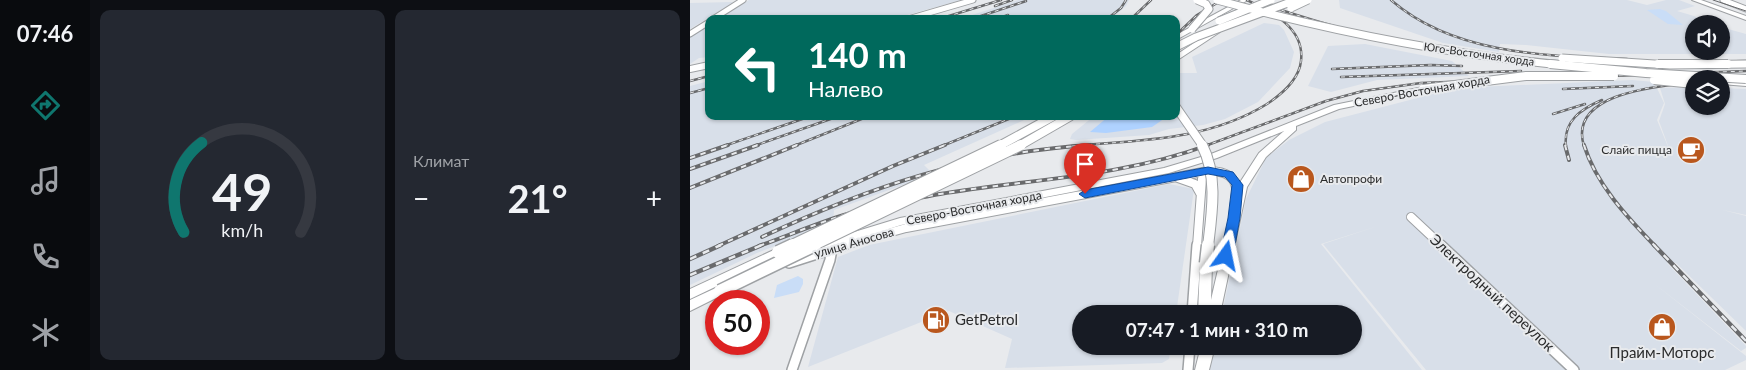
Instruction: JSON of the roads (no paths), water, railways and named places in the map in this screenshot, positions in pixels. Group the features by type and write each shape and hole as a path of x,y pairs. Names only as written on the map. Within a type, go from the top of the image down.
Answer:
{"main road":[{"path":"1192,29 1209,9 1206,4 1197,0"},
{"name":"Юго-Восточная хорда","path":"1217,0 1292,20 1384,40 1545,63 1661,74 1746,79"},
{"path":"1239,0 1306,18 1371,32 1510,54 1629,68 1746,74"},
{"path":"1180,36 1245,0"},
{"path":"1180,37 1271,0"},
{"path":"1180,46 1203,34 1296,0"},
{"path":"1180,46 1217,32 1256,21 1308,0"},
{"path":"1694,0 1746,18"},
{"path":"1705,0 1746,14"},
{"path":"1180,56 1217,32"},
{"path":"1384,40 1484,59 1685,83"},
{"path":"1510,54 1660,65 1746,64"},
{"name":"Северо-Восточная хорда","path":"783,260 843,238 900,222 1141,177 1190,165 1336,107 1382,96 1470,82 1526,76 1685,80"},
{"path":"1730,84 1746,85"},
{"path":"1180,114 1203,148 1210,165 1212,197 1204,305"},
{"path":"1216,305 1242,188 1262,155 1286,133 1316,115"},
{"path":"690,295 986,154 1047,120"},
{"name":"Северо-Восточная хорда","path":"690,305 1021,145 1064,120"},
{"path":"1202,370 1203,355"},
{"path":"1202,370 1206,355"}],"street":[{"path":"719,15 742,0"},
{"path":"922,15 973,0"},
{"path":"1723,0 1746,9"},
{"path":"690,34 705,25"},
{"path":"690,69 705,66"},
{"path":"1193,305 1202,179 1208,171 1229,174 1236,181 1237,192 1234,218"},
{"name":"улица Аносова","path":"690,295 832,249 906,228 1208,171"},
{"path":"1172,177 1195,184 1199,189 1201,197"},
{"name":"Электродный переулок","path":"1411,216 1574,370"},
{"path":"792,370 830,260 832,249"},
{"name":"улица Аносова","path":"690,305 744,278"},
{"path":"1188,370 1189,355"}],"water":[{"path":"1104,120 1162,120 1152,127 1106,133 1090,132"}],"tram line":[{"path":"1713,0 1746,11"}],"railway":[{"path":"952,15 1001,0"},
{"path":"995,6 1012,0"},
{"path":"1112,15 1121,8 1126,0"},
{"path":"1135,15 1151,0"},
{"path":"1180,31 1197,15 1222,0"},
{"path":"1072,146 1148,140 1197,132 1244,116 1278,96 1289,86 1300,68 1301,49 1298,39 1292,30 1276,16 1247,0"},
{"path":"1391,0 1416,18 1443,32 1473,42 1534,54 1627,59"},
{"path":"984,15 1026,1"},
{"path":"1266,5 1355,32 1441,51 1529,64 1621,70"},
{"path":"1704,62 1746,61"},
{"path":"1332,69 1431,65 1462,66"},
{"path":"1614,66 1711,65"},
{"path":"1341,77 1521,71"},
{"path":"1205,146 1326,101 1363,91 1421,83 1746,71"},
{"path":"690,81 705,77"},
{"path":"1584,146 1582,128 1589,114 1603,103 1620,95 1640,90 1685,83"},
{"path":"1563,89 1633,86"},
{"path":"690,93 705,89"},
{"path":"1566,146 1567,130 1575,117 1587,107 1602,100"},
{"path":"1553,114 1585,104"},
{"path":"724,146 799,120"},
{"path":"754,146 828,120"},
{"path":"794,146 859,120"},
{"path":"942,146 1006,120"},
{"path":"690,158 728,145"},
{"path":"690,169 758,145"},
{"path":"690,188 797,145"},
{"path":"718,246 893,166 945,145"},
{"path":"762,237 842,203 922,175 1004,155 1091,145"},
{"path":"1565,145 1569,160"},
{"path":"1584,145 1589,159 1604,186 1623,212 1655,246"},
{"path":"759,246 856,211 940,194 1109,171 1175,156 1205,146"},
{"path":"690,259 721,245"},
{"path":"690,275 762,245"},
{"path":"1654,245 1746,341"}],"place":[{"name":"Слайс пицца","path":"1691,150"},
{"name":"Автопрофи","path":"1301,179"},
{"name":"GetPetrol","path":"936,320"},
{"name":"Прайм-Моторс","path":"1662,327"}]}
